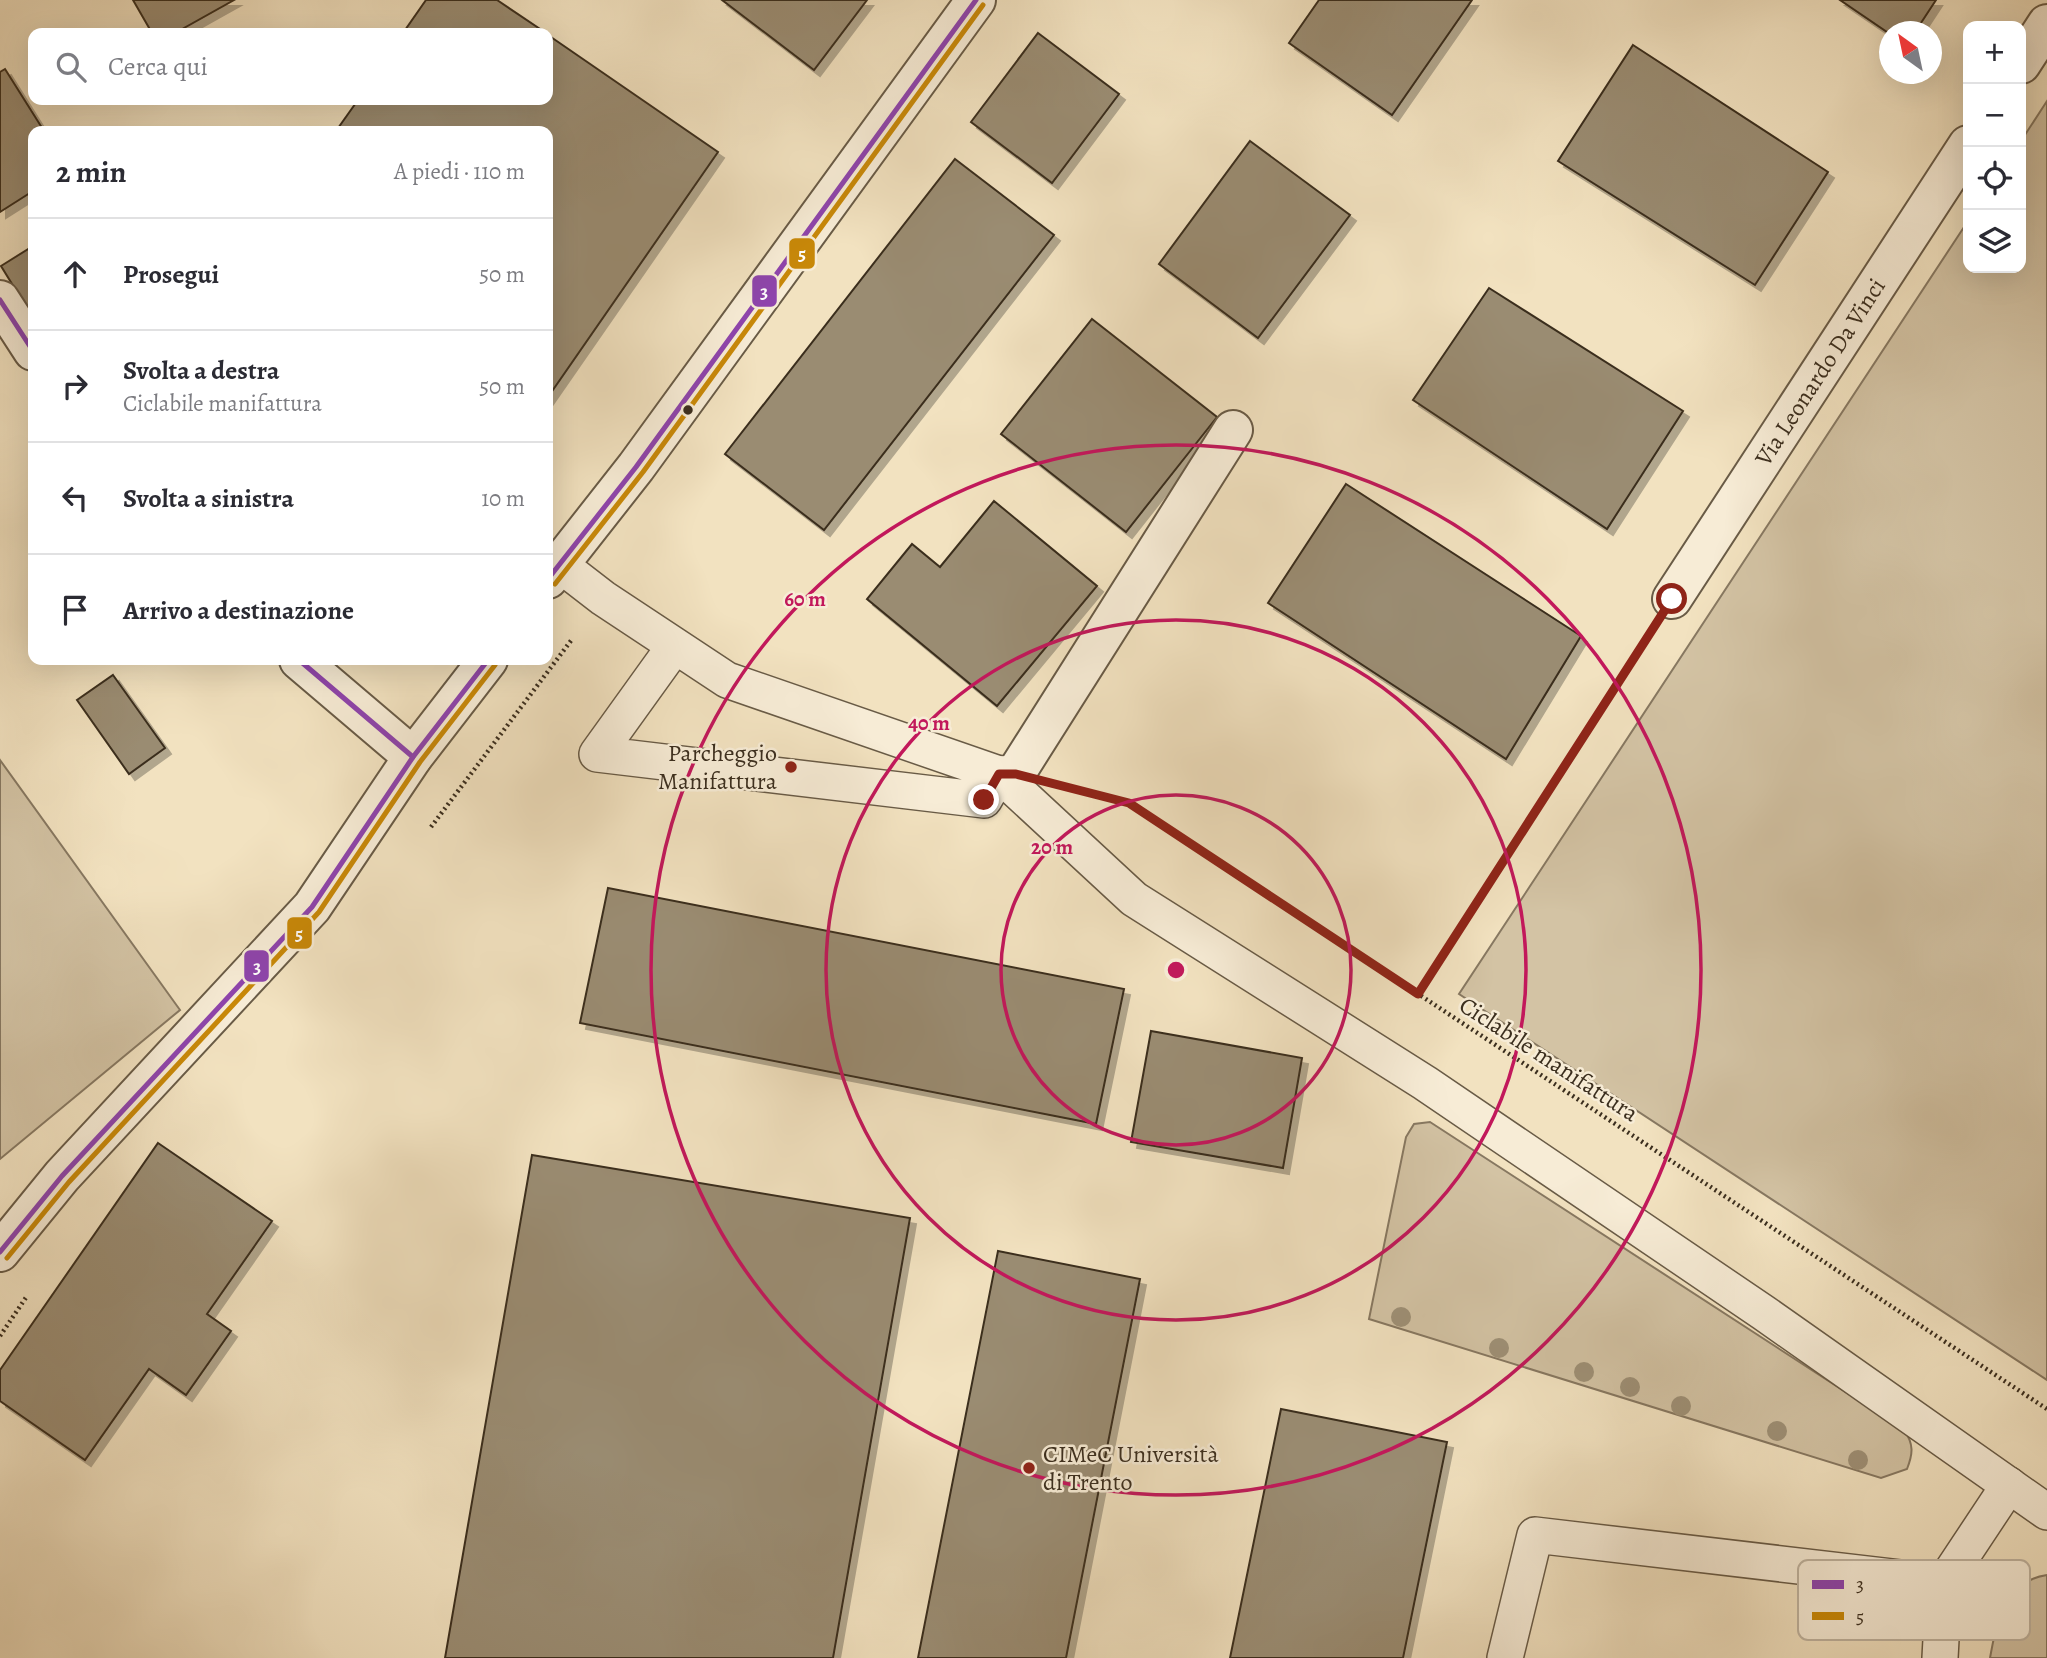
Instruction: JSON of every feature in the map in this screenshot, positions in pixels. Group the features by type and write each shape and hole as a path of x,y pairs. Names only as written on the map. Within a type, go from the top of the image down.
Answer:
{"street":[{"path":"553,571 636,467 976,0"},
{"path":"2026,56 2047,24"},
{"name":"Via Leonardo Da Vinci","path":"1672,599 1967,147"},
{"path":"0,300 28,343"},
{"path":"1008,774 1233,429"},
{"path":"305,665 413,757"},
{"path":"0,1252 62,1176 312,907 413,757 484,665"}],"lane":[{"path":"553,571 603,598 727,680 1008,774 1134,899 1436,1091 1763,1313 2047,1512"},
{"path":"674,647 597,754 984,800 1008,774"},
{"path":"1959,1560 2009,1486"},
{"path":"1505,1658 1535,1535 1798,1566"},
{"path":"1940,1658 1941,1640"}],"path":[{"path":"1418,994 1672,599"},
{"name":"Ciclabile manifattura","path":"1092,793 1129,803 2047,1409"}],"shaded area":[{"path":"2047,101 2047,1380 1459,994 1963,229 1963,273 2026,273 2026,133"},
{"path":"0,760 180,1010 0,1159"},
{"path":"1430,1122 1904,1430 1912,1449 1907,1469 1881,1478 1369,1319 1406,1137 1414,1124"},
{"path":"2047,1575 2047,1658 1990,1658 1994,1640 2030,1640 2032,1579"}],"building":[{"path":"133,0 234,0 184,28 149,28"},
{"path":"426,0 497,0 539,28 406,28"},
{"path":"722,0 867,0 814,70"},
{"path":"1319,0 1472,0 1392,115 1289,43"},
{"path":"1840,0 1936,0 1922,21 1879,21 1879,27"},
{"path":"1038,33 1119,94 1052,183 971,122"},
{"path":"553,38 718,152 553,390 553,126 340,126 354,105 553,105"},
{"path":"1633,45 1828,172 1755,285 1558,161"},
{"path":"5,69 41,126 28,126 28,194 0,212 0,72"},
{"path":"1250,141 1350,215 1258,338 1159,264"},
{"path":"955,159 1054,235 824,530 725,454"},
{"path":"28,249 28,310 1,266"},
{"path":"1489,288 1683,411 1607,529 1413,400"},
{"path":"1092,319 1217,417 1126,532 1001,434"},
{"path":"1346,484 1581,636 1506,759 1268,603"},
{"path":"994,501 1097,586 997,706 867,599 912,544 940,567"},
{"path":"113,675 165,748 129,774 77,700"},
{"path":"608,888 1124,989 1096,1124 580,1023"},
{"path":"1151,1031 1302,1058 1283,1168 1131,1142"},
{"path":"158,1143 272,1221 207,1314 231,1331 186,1395 149,1369 85,1460 0,1401 0,1370"},
{"path":"532,1155 910,1218 833,1658 445,1658"},
{"name":"CIMeC Università di Trento","path":"998,1251 1140,1279 1066,1658 918,1658"},
{"path":"1281,1409 1447,1442 1403,1658 1230,1658"}],"transit line":[{"name":"3","path":"553,573 636,467 976,0"},
{"name":"5","path":"555,584 643,472 983,5"},
{"name":"3","path":"0,300 28,343"},
{"name":"3","path":"305,665 413,757"},
{"name":"3","path":"0,1252 62,1176 312,907 413,757 484,665"},
{"name":"5","path":"7,1258 69,1182 319,912 420,762 495,665"}],"place":[{"name":"Parcheggio Manifattura","path":"791,767"},
{"name":"CIMeC Università di Trento","path":"1029,1468"}],"route":[{"path":"984,800 999,774 1016,774 1129,803 1418,994 1672,599"}]}
